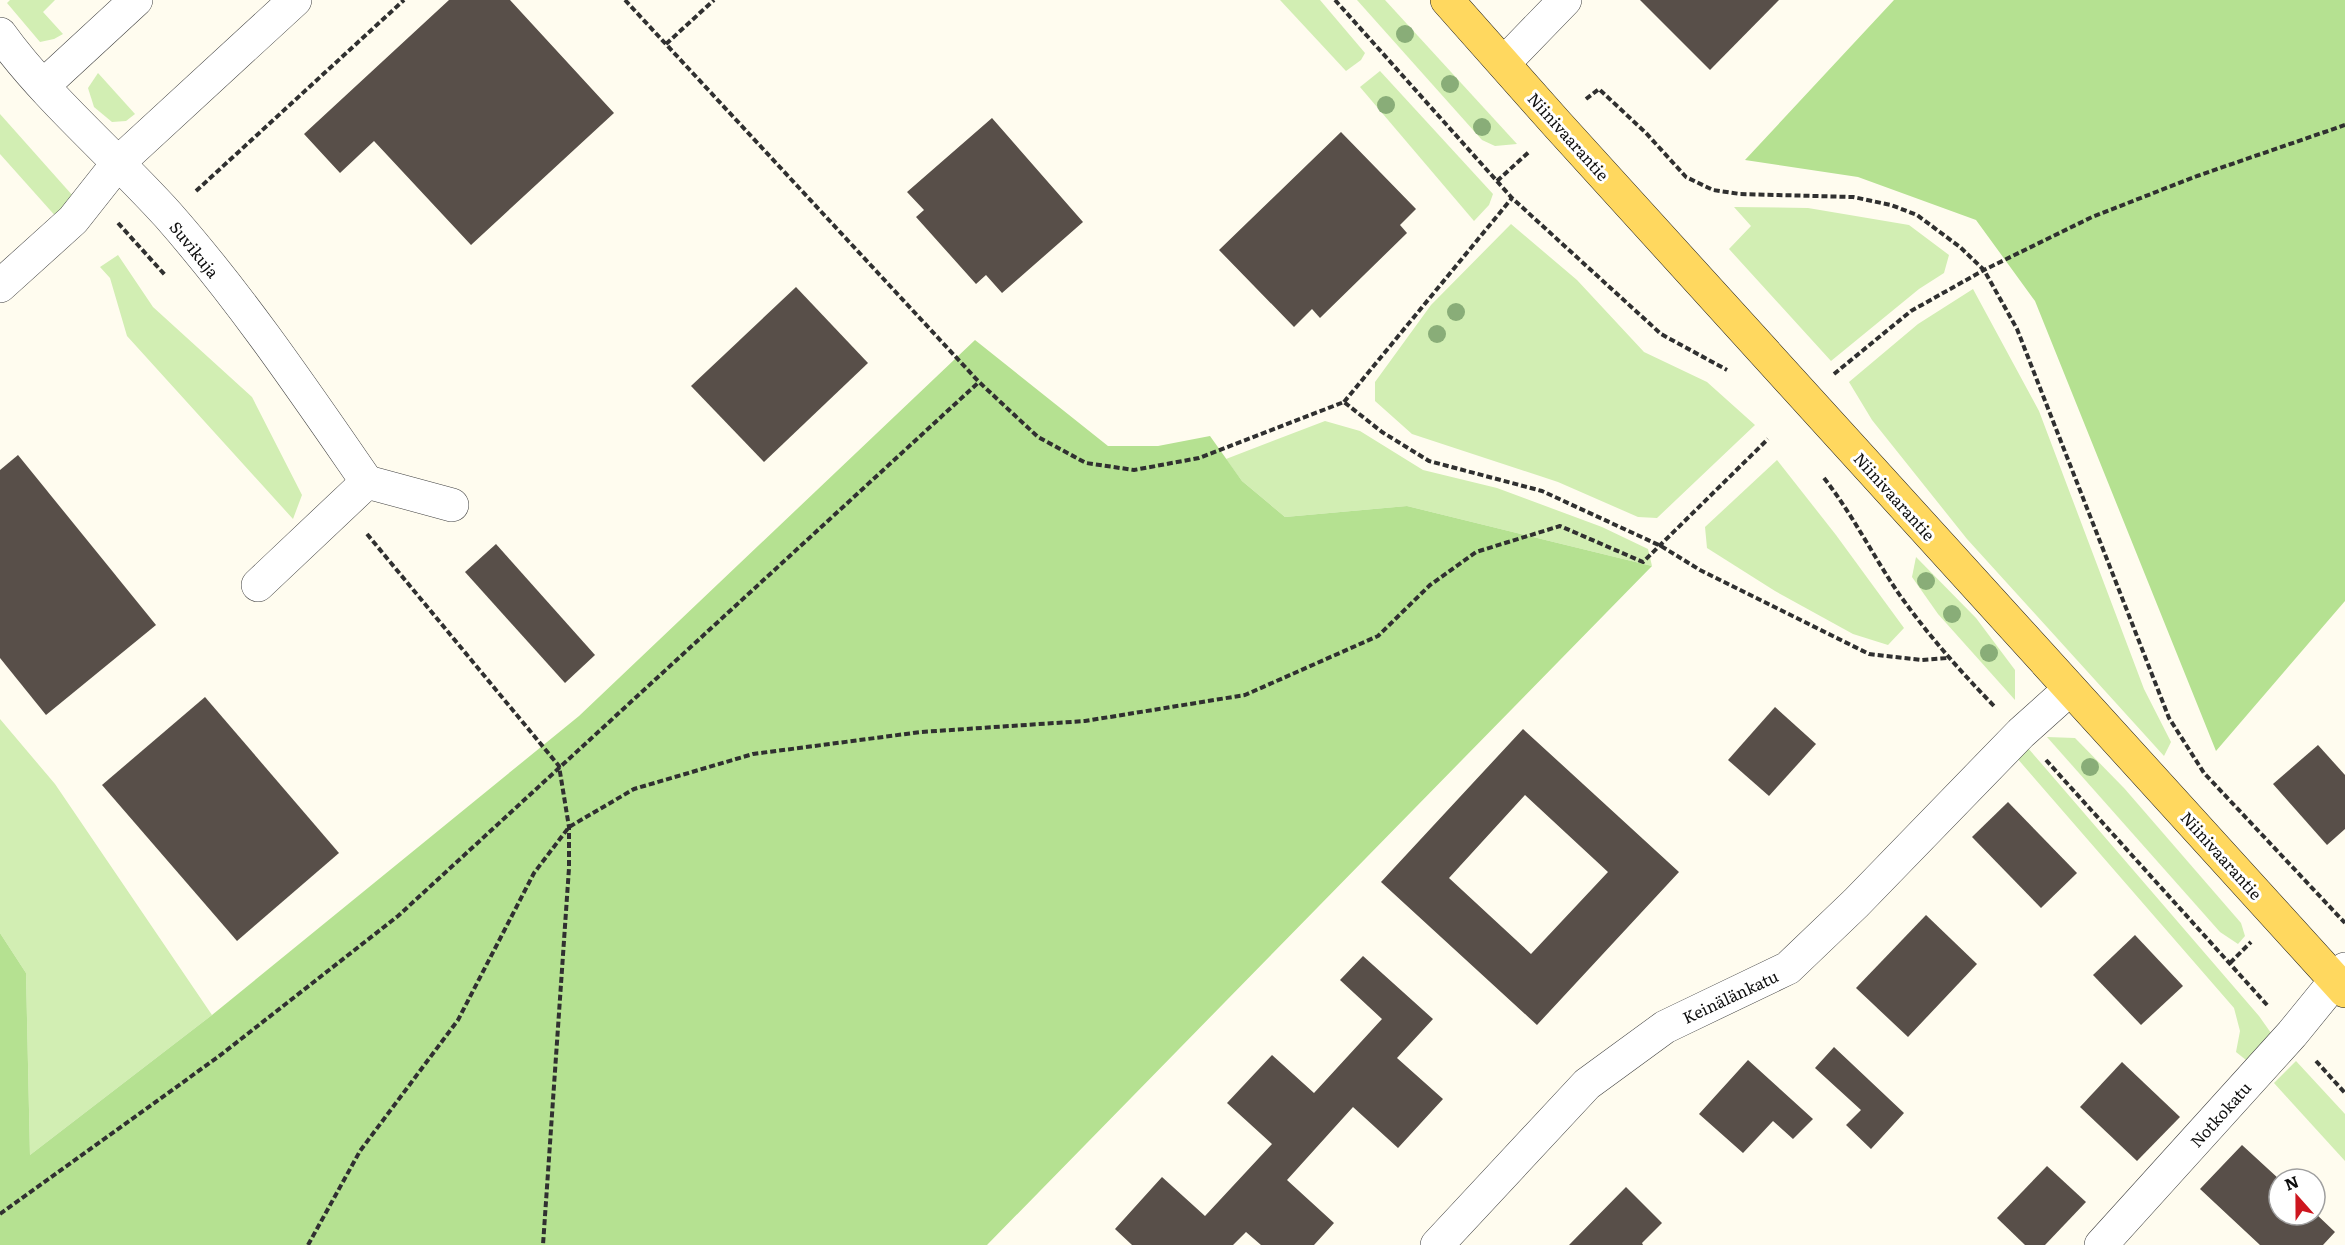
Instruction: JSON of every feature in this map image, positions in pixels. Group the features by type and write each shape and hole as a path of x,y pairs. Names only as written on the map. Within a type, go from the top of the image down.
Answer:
{"main road":[{"name":"Niinivaarantie","path":"1447,0 2070,689 2342,980"}],"street":[{"path":"44,85 136,0"},
{"path":"0,286 73,220 118,163 295,0"},
{"path":"1504,63 1564,0"},
{"name":"Suvikuja","path":"0,34 44,85 168,216 270,342 367,482"},
{"path":"258,585 367,482 453,505"},
{"name":"Keinälänkatu","path":"1437,1245 1587,1084 1665,1027 1788,968 1856,903 2021,733 2070,689"},
{"name":"Notkokatu","path":"2101,1245 2342,980"}],"path":[{"path":"137,243 404,0"},
{"path":"625,0 979,382 1038,437 1086,463 1134,470 1199,458 1344,402 1512,198"},
{"path":"666,44 714,0"},
{"path":"1335,0 1512,198 1661,334 1727,370 1735,378"},
{"path":"1497,181 1557,124 1599,89 1646,133 1686,177 1713,190 1740,194 1853,197 1891,205 1917,215 1936,228 1984,270 2017,329 2169,718 2204,773 2345,923"},
{"path":"1832,375 1911,311 1984,270 2092,217 2197,176 2345,125"},
{"path":"0,1214 218,1057 398,916 979,382"},
{"path":"1344,402 1382,432 1429,461 1542,491 1661,546 1700,570 1869,654 1922,660 1948,658"},
{"path":"308,1245 360,1151 458,1020 534,873 569,827 634,789 753,754 921,732 1085,721 1245,695 1378,636 1430,585 1476,552 1560,526 1643,562 1768,439"},
{"path":"1822,475 1842,501 1898,593 1948,658 2021,733 2177,903 2345,1093"},
{"path":"344,506 559,766 569,827 569,868 543,1245"}],"green space":[{"path":"10,0 55,0 43,12 63,34 40,42 7,3"},
{"path":"1280,0 1320,0 1365,53 1361,60 1346,71"},
{"path":"1357,0 1385,0 1517,144 1495,146 1482,140"},
{"path":"1894,0 2345,0 2345,601 2216,751 2035,301 1976,220 1858,177 1745,160"},
{"path":"1380,71 1493,194 1489,205 1474,221 1360,87"},
{"path":"98,73 135,114 126,121 112,122 94,107 88,88"},
{"path":"0,114 73,196 75,238 0,154"},
{"path":"1734,207 1808,208 1909,225 1949,255 1944,273 1919,289 1831,361 1729,249 1751,226"},
{"path":"1511,224 1577,280 1644,352 1707,382 1755,425 1657,518 1638,517 1558,482 1412,434 1375,401 1375,382 1431,305"},
{"path":"118,255 153,307 252,397 302,495 293,519 127,336 110,278 100,267"},
{"path":"1973,289 2039,411 2144,689 2171,742 2164,756 1967,539 1872,420 1849,382 1918,324"},
{"path":"975,340 1108,446 1158,446 1210,436 1242,481 1285,517 1407,506 1652,566 987,1245 0,1245 0,933 26,973 30,1155 212,1015 579,716"},
{"path":"1325,421 1360,431 1423,470 1497,488 1602,527 1648,549 1652,566 1407,506 1285,517 1242,481 1226,459"},
{"path":"1777,460 1836,535 1904,628 1888,645 1853,634 1775,591 1707,548 1705,527"},
{"path":"1916,557 1976,618 2015,670 2015,700 1938,614 1912,577"},
{"path":"0,719 55,784 212,1015 30,1155 26,973 0,933"},
{"path":"2047,737 2075,738 2124,788 2241,923 2245,936 2238,944 2220,932"},
{"path":"2028,748 2259,1016 2271,1033 2246,1060 2236,1052 2240,1031 2234,1008 2016,757"},
{"path":"2296,1061 2345,1114 2345,1161 2274,1083"}],"building":[{"path":"449,0 510,0 614,113 471,245 374,141 340,173 304,134"},
{"path":"1640,0 1779,0 1710,70"},
{"path":"992,118 1083,222 1002,293 986,275 976,284 916,217 924,210 907,192"},
{"path":"1341,132 1416,209 1400,225 1407,233 1320,318 1312,309 1294,327 1219,250"},
{"path":"796,287 868,363 764,462 691,386"},
{"path":"18,455 156,625 46,715 0,658 0,470"},
{"path":"496,544 595,655 565,683 465,572"},
{"path":"205,697 339,853 237,941 102,785"},
{"path":"1775,707 1816,744 1769,796 1728,760"},
{"path":"1523,729 1679,872 1537,1025 1381,882","holes":["1525,795 1608,872 1531,954 1449,878"]},
{"path":"2318,745 2345,775 2345,829 2327,845 2273,784"},
{"path":"2008,802 2077,873 2041,908 1972,837"},
{"path":"1926,915 1977,964 1908,1037 1856,988"},
{"path":"2135,935 2183,986 2141,1025 2093,975"},
{"path":"1363,956 1433,1019 1397,1058 1443,1099 1398,1148 1353,1107 1287,1180 1334,1223 1314,1245 1261,1245 1246,1232 1233,1245 1132,1245 1115,1229 1162,1177 1205,1216 1272,1144 1227,1103 1272,1055 1314,1093 1382,1019 1340,980"},
{"path":"1834,1047 1904,1113 1871,1149 1846,1125 1861,1110 1815,1068"},
{"path":"1748,1060 1813,1119 1793,1139 1773,1121 1743,1153 1699,1114"},
{"path":"2122,1062 2180,1117 2137,1161 2080,1107"},
{"path":"2242,1145 2267,1168 2267,1227 2327,1227 2327,1224 2335,1232 2323,1245 2260,1245 2200,1189"},
{"path":"2047,1166 2086,1202 2045,1245 2025,1245 1997,1218"},
{"path":"1626,1187 1662,1223 1642,1243 1643,1245 1569,1245"}]}
